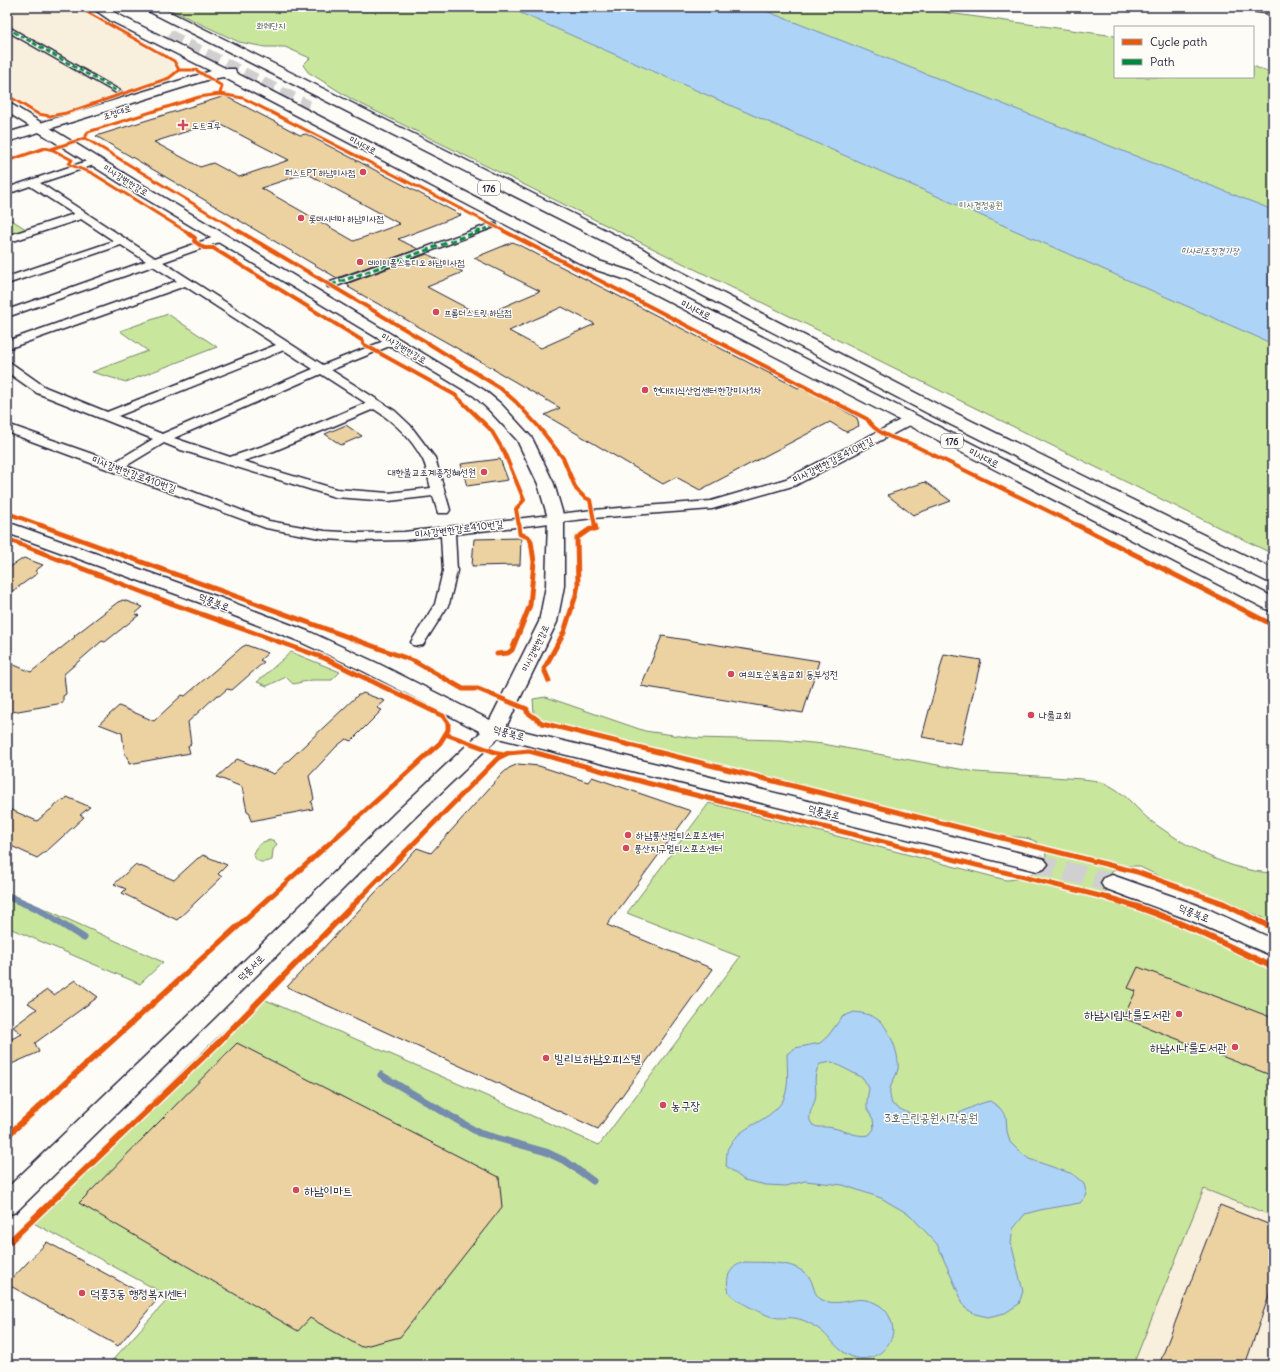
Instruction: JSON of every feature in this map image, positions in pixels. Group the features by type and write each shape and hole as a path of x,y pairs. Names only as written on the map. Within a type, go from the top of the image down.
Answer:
{"main road":[{"name":"미사대로","path":"97,7 162,37"},
{"name":"미사대로","path":"115,7 162,37 226,73 593,264 632,277 1273,605"},
{"name":"미사대로","path":"144,9 185,30 260,64 637,252 662,268 933,409 1273,577"},
{"path":"162,37 178,38 189,34 191,31 185,30"},
{"name":"조정대로","path":"7,138 46,131 213,81 226,73 260,64"},
{"name":"미사대로","path":"632,277 609,258 313,105 623,254 662,268"},
{"name":"조정대로","path":"7,149 46,131"}],"street":[{"path":"1244,7 1273,11"},
{"path":"7,28 122,94"},
{"name":"미사강변한강로","path":"7,107 96,161 133,186 480,393 515,427 524,438 546,484 556,518 555,586 548,622 494,730"},
{"path":"7,191 96,161"},
{"path":"32,183 391,414 406,428 429,458 443,510"},
{"path":"7,240 82,215"},
{"path":"331,285 494,226"},
{"path":"7,314 221,238"},
{"path":"7,281 123,241"},
{"path":"7,345 186,282"},
{"path":"116,467 163,438 323,369 393,341"},
{"path":"107,416 285,346"},
{"path":"7,366 41,390 185,447 335,493 390,497 438,491"},
{"path":"230,461 270,448 375,404"},
{"name":"미사강변한강로410번길","path":"7,428 116,467 266,524 325,535 359,537 404,536 556,518 712,505 791,482 910,420"},
{"name":"덕풍북로","path":"7,527 215,602 303,636 377,670 494,730 1037,864"},
{"path":"418,642 442,604 450,571 448,531"},
{"name":"덕풍서로","path":"7,1204 494,730"},
{"name":"덕풍북로","path":"1112,883 1198,914 1273,948"}],"shaded area":[{"path":"7,7 74,7 171,62 175,70 168,77 64,112 52,114 41,113 7,92"},
{"path":"1204,1189 1273,1216 1273,1365 1133,1365"}],"green space":[{"name":"미사경정공원","path":"165,7 926,7 948,13 1114,36 1114,78 1254,78 1254,66 1273,74 1273,554 353,100 308,72 303,65 310,58 285,47 265,47 239,42"},
{"path":"7,217 26,229 7,235"},
{"path":"168,314 217,347 126,382 92,372 148,351 120,331"},
{"path":"291,652 340,672 332,680 312,680 293,684 286,677 267,686 257,682"},
{"name":"3호근린공원시각공원","path":"546,697 645,731 694,738 781,740 823,744 976,772 1097,781 1105,783 1117,790 1151,821 1165,831 1209,856 1240,868 1273,873 1273,922 1225,901 1163,878 1138,866 1126,866 1113,871 1107,877 1105,883 1106,892 1109,896 1172,917 1273,964 1273,1216 1204,1189 1133,1365 108,1365 170,1297 28,1220 259,997 599,1145 740,957 627,913 709,803 1006,880 1023,877 1035,872 1043,865 1046,857 1044,849 1037,843 1026,838 1010,837 546,723 534,714 533,699"},
{"path":"273,840 277,844 273,850 272,860 261,862 256,860 253,854 258,846 263,842"},
{"path":"7,892 163,962 140,984 7,927"}],"water":[{"name":"미사리조정경기장","path":"507,7 756,7 1273,210 1273,344"},
{"path":"854,1012 863,1013 874,1017 886,1028 893,1041 898,1063 898,1069 890,1089 892,1104 913,1115 929,1119 937,1119 952,1116 990,1101 999,1107 1006,1116 1007,1131 1010,1142 1019,1151 1029,1159 1073,1174 1084,1184 1087,1195 1080,1203 1025,1214 1013,1229 1011,1243 1023,1291 1019,1304 1005,1313 988,1317 975,1314 965,1308 937,1244 910,1215 881,1198 843,1185 805,1181 786,1186 766,1185 744,1180 726,1166 727,1150 733,1140 746,1129 769,1115 776,1109 785,1097 788,1072 787,1054 795,1048 820,1043 828,1036 842,1017","holes":["832,1062 863,1078 869,1088 867,1109 873,1119 874,1129 869,1135 858,1135 827,1127 817,1127 812,1124 810,1121 810,1115 816,1096 815,1078 820,1064"]},
{"path":"745,1262 777,1263 793,1266 806,1274 812,1282 819,1298 829,1302 865,1300 879,1305 887,1312 892,1323 893,1334 889,1343 885,1349 873,1357 851,1357 838,1348 821,1330 807,1322 794,1318 773,1317 749,1307 736,1299 729,1292 728,1285 728,1276 732,1269"}],"building":[{"path":"225,96 300,135 306,134 461,215 398,239 418,249 337,278 96,136","holes":["216,122 256,143 289,160 239,177 213,163 200,167 154,142","306,173 400,224 354,241 261,188"]},
{"name":"현대지식산업센터한강미사1차","path":"513,242 798,388 802,386 857,418 859,426 846,432 830,422 700,490 676,477 663,484 545,415 560,408 348,287 350,286 346,284 427,254 463,272 427,287 482,316 540,291 474,258","holes":["562,307 595,324 541,348 509,331"]},
{"path":"346,425 362,436 341,445 325,434"},
{"name":"대한불교조계종정혜선원","path":"500,459 508,480 467,486 461,464"},
{"path":"925,482 951,501 913,515 887,495"},
{"path":"521,538 520,565 472,566 474,539"},
{"path":"24,558 43,565 35,571 38,573 7,595 7,569"},
{"path":"123,600 143,607 135,614 139,615 105,642 102,641 64,674 66,694 63,696 63,703 7,713 7,662 31,672 75,637 74,636 118,602"},
{"name":"여의도순복음교회 동부성전","path":"662,636 819,661 803,713 641,686"},
{"path":"246,645 268,653 260,660 264,662 232,690 227,689 219,696 217,695 188,722 191,744 188,746 190,753 129,764 128,757 125,755 122,733 99,724 119,706 154,721 182,695 185,696"},
{"path":"944,654 981,660 961,744 922,737"},
{"path":"363,693 385,701 377,708 382,710 351,741 346,739 337,746 309,776 314,799 311,802 313,809 251,821 250,813 247,811 242,787 217,777 237,759 274,774 358,695"},
{"name":"빌리브하남오피스텔","path":"518,764 539,766 588,782 592,777 691,811 607,925 713,969 598,1129 287,987 417,848 431,853 502,774 509,768"},
{"path":"67,797 90,807 80,815 84,817 49,849 37,858 7,844 7,808 37,821 62,800 64,801"},
{"path":"203,855 227,865 218,874 222,877 177,920 122,893 126,889 114,884 135,865 174,880"},
{"name":"하남시나룰도서관","path":"1138,967 1273,1018 1273,1076 1123,1018 1136,991 1128,988"},
{"path":"75,980 98,997 35,1043 39,1052 7,1066 7,1041 22,1034 13,1027 37,1009 28,1003 47,990 54,995"},
{"name":"하남이마트","path":"237,1043 499,1177 502,1207 400,1337 361,1347 310,1318 298,1331 79,1203"},
{"path":"1220,1205 1273,1226 1273,1284 1245,1365 1159,1365"},
{"name":"덕풍3동 행정복지센터","path":"47,1242 156,1301 118,1346 7,1284"}],"waterway":[{"path":"7,897 12,898"},
{"path":"12,898 38,909 84,938"},
{"path":"381,1075 479,1133 546,1152 567,1162 593,1181"}],"tunnel":[{"path":"168,36 308,107"},
{"path":"1037,864 1112,883"}],"marked path":[{"path":"7,28 122,94"},
{"path":"331,285 493,226"}],"cycle path":[{"path":"78,7 174,61 179,70"},
{"path":"7,95 38,114 50,116 66,113 169,78 179,70 196,70 222,86 220,94"},
{"path":"51,149 85,138 88,132 199,97 220,94 243,98 318,135 867,419 879,431 898,440 909,443 1028,500 1273,625"},
{"path":"85,138 491,381 508,394 531,417 561,456 576,489 584,497 590,500 596,529 590,529 577,538 578,585 564,632 544,669 549,681"},
{"path":"7,161 45,148 53,150 72,160 69,164 80,170 85,170 92,173 193,236 195,238 194,241 204,248 213,248 363,341 363,344 371,349 455,395 491,430 504,452 524,500 516,509 520,534 528,537 531,541 534,562 530,605 512,650 508,653 497,654"},
{"path":"7,513 414,661 463,689 478,689 527,709 527,712 542,723 1137,872 1222,903 1273,928"},
{"path":"7,539 173,604 324,658 443,716 448,723 446,736 440,743 7,1136"},
{"path":"448,735 503,755"},
{"path":"7,1244 218,1043 498,758 508,753 529,751 647,783 1124,902 1174,920 1273,967"}],"place":[{"name":"도트크루","path":"183,125"},
{"name":"퍼스트PT 하남미사점","path":"363,172"},
{"name":"롯데시네마 하남미사점","path":"301,218"},
{"name":"데이미폴스튜디오 하남미사점","path":"360,262"},
{"name":"프롬더스트릿 하남점","path":"436,312"},
{"name":"현대지식산업센터한강미사1차","path":"645,390"},
{"name":"대한불교조계종정혜선원","path":"484,472"},
{"name":"여의도순복음교회 동부성전","path":"731,674"},
{"name":"나룰교회","path":"1031,715"},
{"name":"하남풍산멀티스포츠센터","path":"628,835"},
{"name":"풍산지구멀티스포츠센터","path":"626,848"},
{"name":"하남시립나룰도서관","path":"1179,1014"},
{"name":"하남시나룰도서관","path":"1235,1047"},
{"name":"빌리브하남오피스텔","path":"546,1058"},
{"name":"농구장","path":"663,1105"},
{"name":"하남이마트","path":"296,1190"},
{"name":"덕풍3동 행정복지센터","path":"82,1293"}],"park label":[{"name":"화훼단지","path":"271,25"}]}
